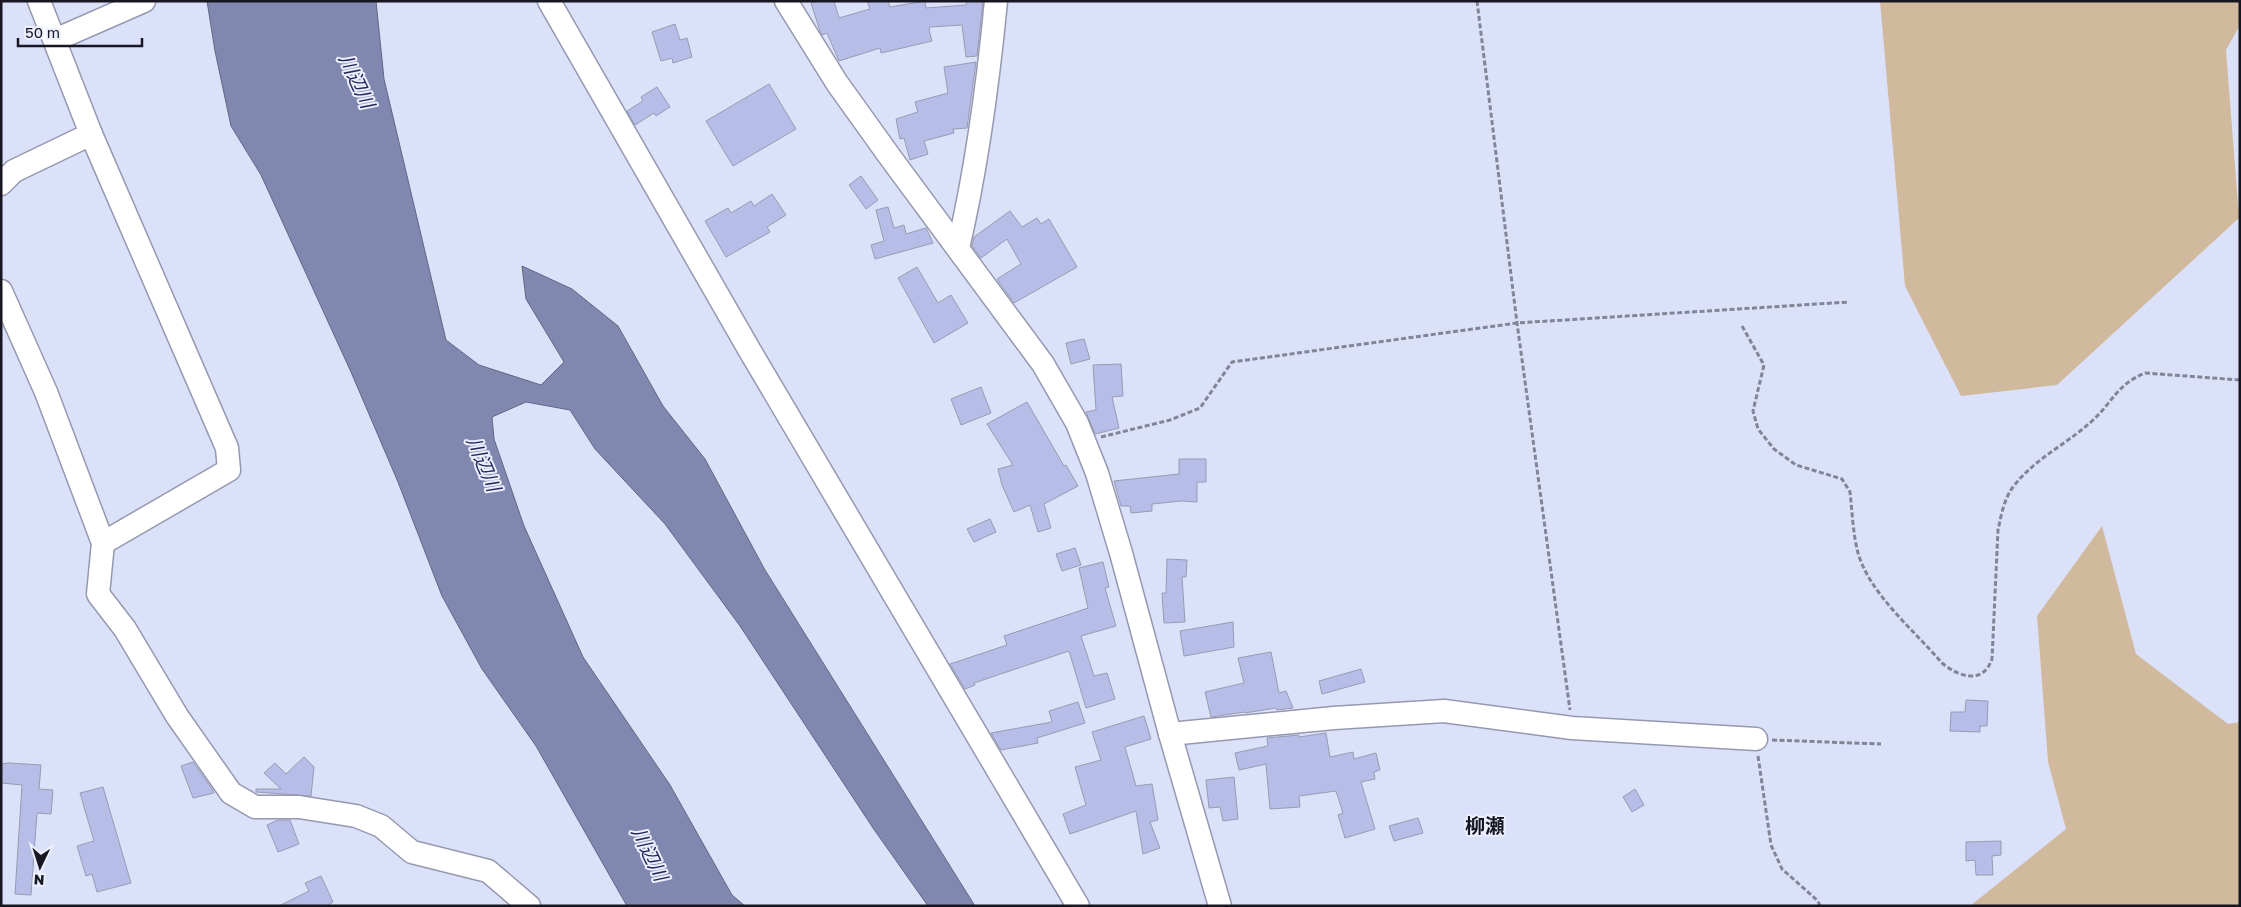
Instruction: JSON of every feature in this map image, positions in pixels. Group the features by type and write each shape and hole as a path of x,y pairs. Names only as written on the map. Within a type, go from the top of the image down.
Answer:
{"street":[{"path":"39,1 91,134 227,448 229,470 102,543"},
{"path":"549,1 750,351 1078,906"},
{"path":"787,1 837,83 1043,364 1076,423 1097,473 1121,553 1170,734 1220,906"},
{"path":"958,248 970,198 990,59 996,1"},
{"path":"55,40 138,4"},
{"path":"1,184 14,171 91,134"},
{"path":"1,291 46,392 102,543 98,594 124,629 177,716 231,793 255,807 299,807 356,816 381,826 412,852 488,871 529,906"},
{"path":"1170,734 1334,718 1444,711 1572,728 1756,739"}],"path":[{"path":"1477,1 1517,323 1572,728"},
{"path":"1084,441 1170,420 1200,408 1232,362 1517,323 1849,302"},
{"path":"1742,326 1764,365 1754,411 1758,430 1774,449 1796,465 1842,479 1847,484 1850,492 1857,550 1866,573 1880,593 1942,663 1953,672 1970,676 1982,675 1989,669 1992,660 1998,530 2003,509 2012,488 2034,465 2092,421 2122,386 2132,379 2145,373 2240,380"},
{"path":"1820,906 1818,901 1782,869 1771,845 1756,739 1880,744"}],"shaded area":[{"path":"1880,1 2240,1 2240,25 2226,50 2239,218 2057,385 1961,396 1905,286"},
{"path":"2102,526 2136,654 2228,724 2240,722 2240,906 1970,906 2066,829 2048,762 2037,616"}],"water":[{"name":"川辺川","path":"207,1 376,1 384,79 446,340 479,365 541,385 564,362 526,299 522,266 572,289 618,326 663,406 705,459 765,570 975,906 928,906 873,828 740,626 665,524 595,449 570,410 526,402 492,417 494,439 524,526 583,657 670,785 732,895 745,906 627,906 536,746 482,669 442,596 398,482 351,372 261,175 231,126 215,51"}],"building":[{"path":"834,1 839,18 870,9 867,1 888,1 890,7 925,1 926,8 966,5 967,1 983,1 977,56 966,57 962,25 930,27 932,41 881,53 880,48 839,61 827,33 822,35 820,31 811,3"},
{"path":"675,24 680,40 687,38 692,57 673,63 672,58 661,61 652,32"},
{"path":"976,62 967,128 953,129 954,133 924,141 928,154 910,160 904,138 900,139 896,119 918,112 915,102 948,93 944,67"},
{"path":"769,84 796,129 733,166 706,121"},
{"path":"657,87 670,107 656,116 654,113 635,125 627,111 643,101 641,97"},
{"path":"861,176 878,200 866,209 849,185"},
{"path":"772,194 786,215 767,227 770,232 726,257 705,221 728,208 731,213 751,201 754,206"},
{"path":"888,207 894,228 904,225 906,234 926,228 933,243 875,259 871,245 884,241 876,210"},
{"path":"1010,211 1022,227 1037,218 1041,224 1049,219 1077,267 1014,303 997,279 1021,264 1007,239 981,258 972,246 974,237"},
{"path":"917,267 938,303 951,295 968,323 934,343 898,278"},
{"path":"1084,339 1090,359 1071,364 1066,343"},
{"path":"1121,364 1123,396 1112,397 1119,428 1095,434 1086,412 1096,410 1093,365"},
{"path":"981,387 991,413 961,425 951,399"},
{"path":"1027,402 1064,466 1066,465 1078,486 1044,504 1051,528 1038,532 1030,505 1014,512 1002,485 998,469 1013,465 987,424"},
{"path":"1179,459 1206,459 1206,482 1197,482 1197,502 1181,501 1152,504 1152,511 1131,513 1130,506 1121,506 1114,481 1179,474"},
{"path":"990,519 996,532 974,542 967,529"},
{"path":"1075,548 1081,565 1062,571 1056,554"},
{"path":"1167,559 1187,560 1186,577 1182,577 1185,622 1164,623 1162,593 1166,593"},
{"path":"1103,562 1109,587 1105,588 1116,626 1081,636 1094,676 1107,673 1115,699 1086,708 1069,651 974,683 975,685 965,689 950,664 1007,645 1004,636 1088,608 1079,568"},
{"path":"1233,622 1234,647 1184,656 1180,631"},
{"path":"1271,652 1279,693 1286,691 1293,708 1277,710 1276,708 1211,717 1205,692 1244,683 1238,658"},
{"path":"1361,669 1365,682 1322,694 1319,681"},
{"path":"1966,700 1988,701 1987,726 1980,726 1980,732 1950,731 1951,712 1965,712"},
{"path":"1078,702 1085,723 1037,738 1038,743 1001,750 991,733 1052,722 1049,711"},
{"path":"1144,716 1151,739 1125,747 1136,786 1152,784 1158,820 1150,822 1160,848 1143,854 1136,811 1070,834 1063,814 1086,805 1075,767 1101,760 1092,732"},
{"path":"1326,733 1330,757 1353,752 1354,759 1376,753 1380,770 1374,772 1375,779 1361,782 1375,829 1345,838 1338,815 1343,813 1336,791 1299,796 1300,807 1270,809 1266,764 1239,770 1235,753 1268,746 1267,738 1299,735 1299,737"},
{"path":"304,757 314,767 311,796 256,792 256,789 281,789 264,773 275,763 286,774"},
{"path":"193,762 214,793 193,798 181,766"},
{"path":"1,764 41,765 39,789 53,790 51,814 37,813 31,895 15,894 22,785 1,783"},
{"path":"1234,777 1238,819 1223,821 1220,807 1209,808 1206,780"},
{"path":"103,787 131,883 97,892 92,874 86,876 77,846 94,841 80,793"},
{"path":"1635,789 1644,805 1632,812 1623,797"},
{"path":"1418,818 1423,833 1394,841 1389,826"},
{"path":"278,820 290,820 299,844 278,852 267,825"},
{"path":"2001,841 2001,855 1992,856 1993,875 1976,875 1975,860 1966,861 1966,842"},
{"path":"321,876 333,902 326,906 279,906 309,891 305,883"}],"district":[{"name":"柳瀬","path":"1485,826"}]}
